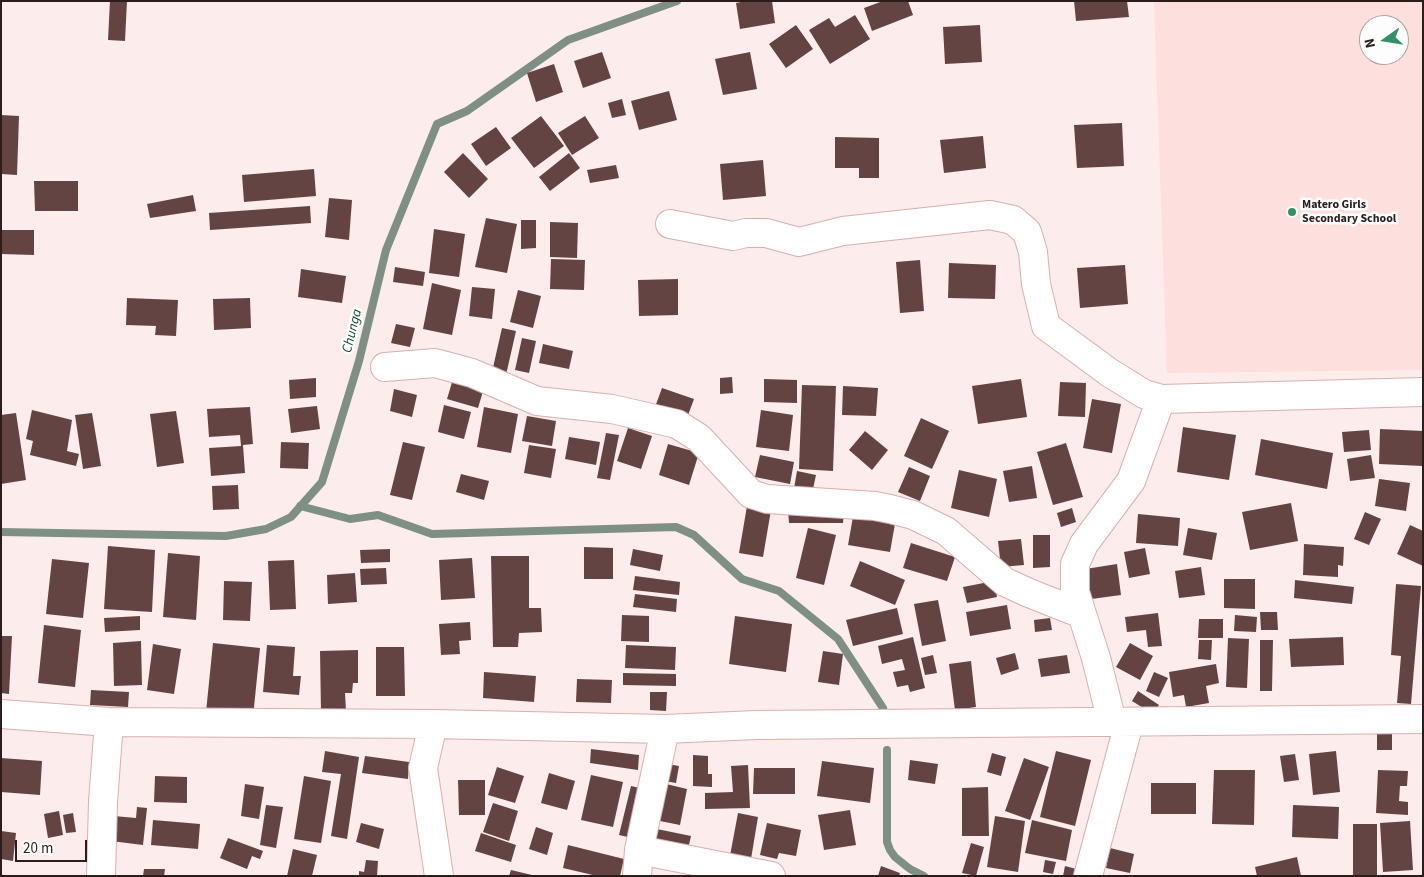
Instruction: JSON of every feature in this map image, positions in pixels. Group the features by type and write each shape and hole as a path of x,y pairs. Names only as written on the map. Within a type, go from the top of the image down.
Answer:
{"street":[{"path":"670,224 733,236 746,232 766,233 800,242 843,231 964,217 990,215 1013,220 1027,232 1033,252 1036,284 1046,326 1110,373 1144,394 1161,399 1423,392"},
{"path":"385,367 435,363 472,373 537,402 612,409 677,424 699,438 751,494 768,500 875,506 890,508 913,515 946,531 1005,582 1029,594 1082,614"},
{"path":"1088,876 1121,722 1096,658 1075,592 1075,564 1084,544 1131,481 1161,399"},
{"path":"1,714 109,722 433,724 665,729 756,725 1423,719"},
{"path":"101,876 103,802 109,722"},
{"path":"433,724 422,768 439,876"},
{"path":"665,729 638,863 770,876"}],"shaded area":[{"name":"Matero Girls Secondary School","path":"1154,1 1423,1 1423,370 1167,373"}],"building":[{"path":"110,1 127,1 125,41 108,40"},
{"path":"772,1 775,23 740,29 736,3"},
{"path":"883,1 908,1 913,15 872,31 864,8"},
{"path":"1074,1 1127,1 1129,17 1076,21"},
{"path":"855,15 870,39 830,64 809,30 829,18 835,27"},
{"path":"796,25 813,49 786,68 769,44"},
{"path":"980,25 982,62 945,64 943,27"},
{"path":"602,52 611,78 583,88 574,61"},
{"path":"750,52 757,89 723,95 715,59"},
{"path":"554,64 563,92 536,102 527,73"},
{"path":"669,91 677,120 639,130 631,101"},
{"path":"622,99 626,115 612,118 608,103"},
{"path":"1,115 19,116 17,175 1,174"},
{"path":"541,116 564,146 534,168 511,138"},
{"path":"585,116 599,138 572,155 558,133"},
{"path":"1122,123 1124,166 1077,168 1074,125"},
{"path":"496,127 511,148 486,166 471,144"},
{"path":"983,136 986,168 944,173 940,140"},
{"path":"835,137 879,138 879,178 859,178 859,168 835,168"},
{"path":"463,153 488,179 469,198 444,172"},
{"path":"569,153 580,168 550,191 539,177"},
{"path":"763,160 766,196 723,200 720,164"},
{"path":"616,165 619,178 590,183 587,170"},
{"path":"314,169 316,196 244,202 242,175"},
{"path":"34,181 78,181 78,211 35,211"},
{"path":"193,195 196,211 150,218 147,204"},
{"path":"329,198 352,200 349,240 325,237"},
{"path":"310,206 311,223 210,230 209,213"},
{"path":"486,218 517,224 507,273 475,267"},
{"path":"521,220 536,220 536,248 521,249"},
{"path":"550,222 578,223 577,258 550,257"},
{"path":"434,229 465,234 459,277 429,273"},
{"path":"1,230 34,230 34,255 1,254"},
{"path":"551,259 585,260 584,290 550,289"},
{"path":"920,260 924,311 900,313 896,262"},
{"path":"949,263 996,265 995,299 948,298"},
{"path":"1125,265 1128,304 1080,308 1077,268"},
{"path":"395,267 425,272 423,286 393,282"},
{"path":"301,269 346,276 342,303 298,297"},
{"path":"678,279 678,315 639,316 638,280"},
{"path":"432,283 461,290 452,335 423,329"},
{"path":"472,287 495,289 492,319 469,316"},
{"path":"518,290 541,296 533,328 510,322"},
{"path":"127,298 178,300 176,336 155,335 156,326 126,325"},
{"path":"250,298 251,328 214,330 213,299"},
{"path":"396,324 415,328 410,347 391,343"},
{"path":"502,328 516,331 506,375 492,372"},
{"path":"522,338 536,341 529,373 515,370"},
{"path":"543,344 573,351 569,369 539,363"},
{"path":"732,377 733,393 720,394 720,378"},
{"path":"316,378 316,397 290,399 289,380"},
{"path":"453,379 484,388 478,408 447,399"},
{"path":"764,379 797,380 797,403 764,402"},
{"path":"1021,379 1027,417 978,424 972,386"},
{"path":"1060,382 1086,383 1085,417 1058,416"},
{"path":"802,385 836,386 833,471 799,469"},
{"path":"843,386 878,388 876,416 842,415"},
{"path":"662,388 694,399 687,418 655,407"},
{"path":"394,389 417,395 412,417 390,411"},
{"path":"1092,399 1121,404 1112,453 1083,448"},
{"path":"444,405 471,412 464,439 438,432"},
{"path":"317,406 320,429 291,433 288,409"},
{"path":"250,407 253,444 243,445 245,473 211,476 209,448 241,446 240,435 209,437 207,409"},
{"path":"484,407 518,414 511,453 477,447"},
{"path":"32,410 72,420 67,451 79,454 76,466 30,455 33,441 26,439"},
{"path":"761,410 793,415 789,451 756,447"},
{"path":"176,411 184,463 157,467 150,414"},
{"path":"16,413 26,480 1,484 1,415"},
{"path":"92,413 101,466 83,469 75,415"},
{"path":"527,416 556,421 552,446 522,441"},
{"path":"921,418 949,431 932,469 904,456"},
{"path":"1183,427 1236,435 1229,480 1177,472"},
{"path":"628,428 652,436 641,469 617,461"},
{"path":"1380,429 1423,431 1423,466 1379,464"},
{"path":"1369,430 1371,450 1344,452 1342,432"},
{"path":"865,431 888,450 872,470 849,450"},
{"path":"606,433 619,435 610,480 597,478"},
{"path":"569,437 600,442 596,465 565,459"},
{"path":"1261,439 1333,453 1327,489 1255,475"},
{"path":"281,442 309,443 308,469 280,468"},
{"path":"403,442 425,447 412,500 390,495"},
{"path":"1066,443 1083,497 1053,505 1037,452"},
{"path":"668,444 699,453 689,485 659,475"},
{"path":"529,445 556,449 551,478 524,473"},
{"path":"760,455 794,462 790,484 755,477"},
{"path":"1371,455 1375,478 1350,481 1347,459"},
{"path":"1032,466 1037,498 1009,502 1003,471"},
{"path":"909,467 930,476 920,501 898,492"},
{"path":"959,470 997,479 989,517 951,508"},
{"path":"797,471 816,475 811,498 793,494"},
{"path":"461,474 489,481 484,500 456,492"},
{"path":"1379,479 1410,483 1406,511 1375,506"},
{"path":"238,485 239,509 213,510 212,486"},
{"path":"1291,503 1298,541 1250,550 1242,512"},
{"path":"747,506 771,510 763,557 739,553"},
{"path":"1072,508 1076,522 1061,527 1057,513"},
{"path":"788,510 844,510 843,523 789,523"},
{"path":"854,511 896,518 890,552 848,545"},
{"path":"1365,512 1381,519 1369,545 1354,539"},
{"path":"1138,514 1180,518 1178,546 1136,543"},
{"path":"1410,525 1423,531 1423,566 1397,554"},
{"path":"808,528 836,535 824,585 796,578"},
{"path":"1188,528 1217,533 1212,560 1183,555"},
{"path":"1033,535 1050,535 1050,567 1033,568"},
{"path":"1021,539 1024,565 1001,567 998,541"},
{"path":"911,543 955,557 947,581 903,568"},
{"path":"1304,544 1344,547 1343,566 1338,565 1338,577 1303,575"},
{"path":"108,546 155,550 152,612 104,609"},
{"path":"584,547 613,548 613,579 584,579"},
{"path":"1145,548 1150,574 1129,578 1124,552"},
{"path":"390,549 390,562 361,563 360,550"},
{"path":"633,549 663,555 660,571 630,565"},
{"path":"168,553 200,556 196,620 163,617"},
{"path":"491,556 529,556 529,608 541,608 542,632 519,633 518,647 493,647"},
{"path":"472,558 475,598 441,600 439,560"},
{"path":"52,559 89,563 83,618 46,614"},
{"path":"294,560 296,609 270,610 268,561"},
{"path":"860,561 905,580 895,605 850,586"},
{"path":"1117,564 1121,595 1084,600 1079,570"},
{"path":"1201,567 1205,595 1179,598 1175,571"},
{"path":"386,568 387,584 361,585 360,569"},
{"path":"355,573 357,602 328,604 327,575"},
{"path":"635,576 680,582 679,595 633,590"},
{"path":"1224,579 1255,579 1255,609 1224,608"},
{"path":"1295,580 1354,587 1352,604 1294,598"},
{"path":"224,581 252,582 250,621 223,620"},
{"path":"994,581 997,597 967,603 963,587"},
{"path":"1396,584 1421,586 1411,704 1397,703 1401,656 1391,655"},
{"path":"635,594 677,599 676,612 633,607"},
{"path":"938,600 946,641 922,646 914,604"},
{"path":"1007,605 1011,629 970,636 966,612"},
{"path":"897,608 903,634 853,646 846,620"},
{"path":"1260,612 1277,612 1278,630 1261,630"},
{"path":"1158,613 1162,646 1148,647 1146,630 1127,632 1125,617"},
{"path":"622,615 649,616 649,642 621,641"},
{"path":"1235,615 1257,617 1256,632 1234,631"},
{"path":"140,616 140,630 105,632 104,618"},
{"path":"735,616 792,624 786,672 729,664"},
{"path":"1050,618 1052,630 1035,632 1034,620"},
{"path":"1199,619 1223,619 1223,638 1198,638"},
{"path":"470,622 471,640 459,641 460,654 441,655 439,624"},
{"path":"44,625 81,630 75,687 38,683"},
{"path":"1,636 12,636 9,694 1,693"},
{"path":"913,637 925,688 910,692 908,685 897,687 893,672 905,670 902,659 882,664 878,646"},
{"path":"1343,637 1344,665 1291,667 1289,639"},
{"path":"1228,638 1249,639 1247,688 1226,687"},
{"path":"1199,640 1212,640 1211,660 1198,659"},
{"path":"1260,640 1273,640 1272,691 1260,691"},
{"path":"141,641 142,685 114,686 113,643"},
{"path":"213,643 260,648 253,717 206,712"},
{"path":"1130,643 1153,656 1140,680 1116,667"},
{"path":"153,644 181,649 174,694 147,690"},
{"path":"267,645 295,647 293,676 301,676 299,695 263,692"},
{"path":"626,645 676,647 675,670 625,668"},
{"path":"376,647 404,647 405,696 376,696"},
{"path":"358,650 358,683 353,683 352,693 345,693 346,711 321,712 320,651"},
{"path":"823,651 843,654 839,685 818,682"},
{"path":"1015,653 1019,669 1001,675 996,658"},
{"path":"933,655 937,673 925,675 921,658"},
{"path":"1067,655 1070,673 1041,677 1038,659"},
{"path":"971,661 976,707 955,710 949,664"},
{"path":"1216,664 1219,683 1206,686 1209,703 1186,707 1184,695 1173,697 1169,672"},
{"path":"484,672 536,676 534,702 483,698"},
{"path":"1154,672 1168,678 1159,697 1146,691"},
{"path":"623,673 676,674 676,686 623,685"},
{"path":"577,679 612,680 611,703 576,702"},
{"path":"91,690 129,692 128,707 90,705"},
{"path":"1138,691 1159,705 1153,714 1132,701"},
{"path":"650,692 667,692 666,711 650,710"},
{"path":"1377,734 1392,734 1392,750 1377,750"},
{"path":"591,749 639,755 638,770 590,763"},
{"path":"325,751 359,757 347,839 331,836 341,774 322,772"},
{"path":"1056,751 1091,760 1075,826 1040,817"},
{"path":"1336,751 1340,792 1313,795 1309,754"},
{"path":"992,753 1006,757 1001,776 987,772"},
{"path":"1295,754 1299,780 1284,782 1280,756"},
{"path":"693,755 708,756 708,774 712,774 712,787 693,786"},
{"path":"365,756 409,762 408,779 362,773"},
{"path":"1,758 42,761 40,795 1,792"},
{"path":"1024,758 1049,767 1030,820 1005,811"},
{"path":"910,760 938,764 935,784 908,780"},
{"path":"822,761 874,768 870,803 817,796"},
{"path":"662,763 679,766 676,783 659,780"},
{"path":"748,765 750,808 705,809 705,793 733,792 731,766"},
{"path":"497,767 524,776 515,803 488,795"},
{"path":"754,768 795,768 795,794 753,794"},
{"path":"1214,770 1255,770 1254,825 1212,824"},
{"path":"1378,770 1408,771 1407,786 1400,786 1399,801 1408,802 1408,815 1376,813"},
{"path":"549,773 575,781 567,810 541,803"},
{"path":"591,775 623,782 613,827 581,820"},
{"path":"155,776 187,777 187,803 154,802"},
{"path":"304,776 331,781 321,843 294,839"},
{"path":"458,780 485,780 485,815 459,815"},
{"path":"662,783 687,789 680,825 655,820"},
{"path":"1151,783 1196,783 1196,814 1151,814"},
{"path":"245,784 264,787 259,819 241,816"},
{"path":"631,786 644,789 632,838 619,835"},
{"path":"988,787 989,836 962,836 962,788"},
{"path":"493,803 518,811 509,841 483,832"},
{"path":"266,805 283,807 276,848 260,845"},
{"path":"1293,805 1339,807 1338,839 1292,837"},
{"path":"137,807 147,808 143,845 111,841 114,816 136,818"},
{"path":"850,810 856,845 824,850 818,815"},
{"path":"59,811 63,835 48,838 44,814"},
{"path":"73,813 76,832 66,833 63,815"},
{"path":"738,813 758,817 750,865 729,861"},
{"path":"995,816 1025,821 1018,872 987,867"},
{"path":"153,820 200,824 198,849 151,845"},
{"path":"1032,820 1072,830 1066,861 1025,853"},
{"path":"1410,821 1413,870 1383,872 1380,823"},
{"path":"361,823 384,829 379,849 356,842"},
{"path":"767,823 801,830 796,856 779,853 777,859 760,855"},
{"path":"1353,824 1377,824 1377,876 1353,876"},
{"path":"536,827 553,833 547,855 529,849"},
{"path":"652,828 691,836 686,858 647,850"},
{"path":"1,831 16,833 13,861 1,859"},
{"path":"481,833 516,845 511,862 475,851"},
{"path":"228,838 263,851 260,859 252,856 247,869 220,858"},
{"path":"971,843 984,847 976,876 962,873"},
{"path":"568,845 624,859 620,876 597,876 563,868"},
{"path":"1110,848 1134,854 1130,873 1106,868"},
{"path":"293,849 317,855 312,876 287,876"},
{"path":"1297,857 1301,876 1257,876 1255,867"},
{"path":"366,860 378,861 377,876 359,876 359,871 364,872"},
{"path":"1045,860 1056,862 1053,874 1043,872"},
{"path":"881,866 900,873 899,876 878,876"},
{"path":"1065,866 1080,870 1079,876 1063,876"},
{"path":"144,869 165,869 164,876 143,876"},
{"path":"511,870 532,875 532,876 509,876"}],"waterway":[{"name":"Chunga","path":"1,532 226,536 266,529 291,517 322,482 359,361 386,250 437,124 467,111 568,40 677,1"},
{"path":"300,506 350,519 378,515 432,534 676,527 694,535 742,579 779,591 838,639 883,708"},
{"path":"887,750 887,842 895,857 910,869 924,876"}],"place":[{"name":"Matero Girls Secondary School","path":"1292,212"}]}
